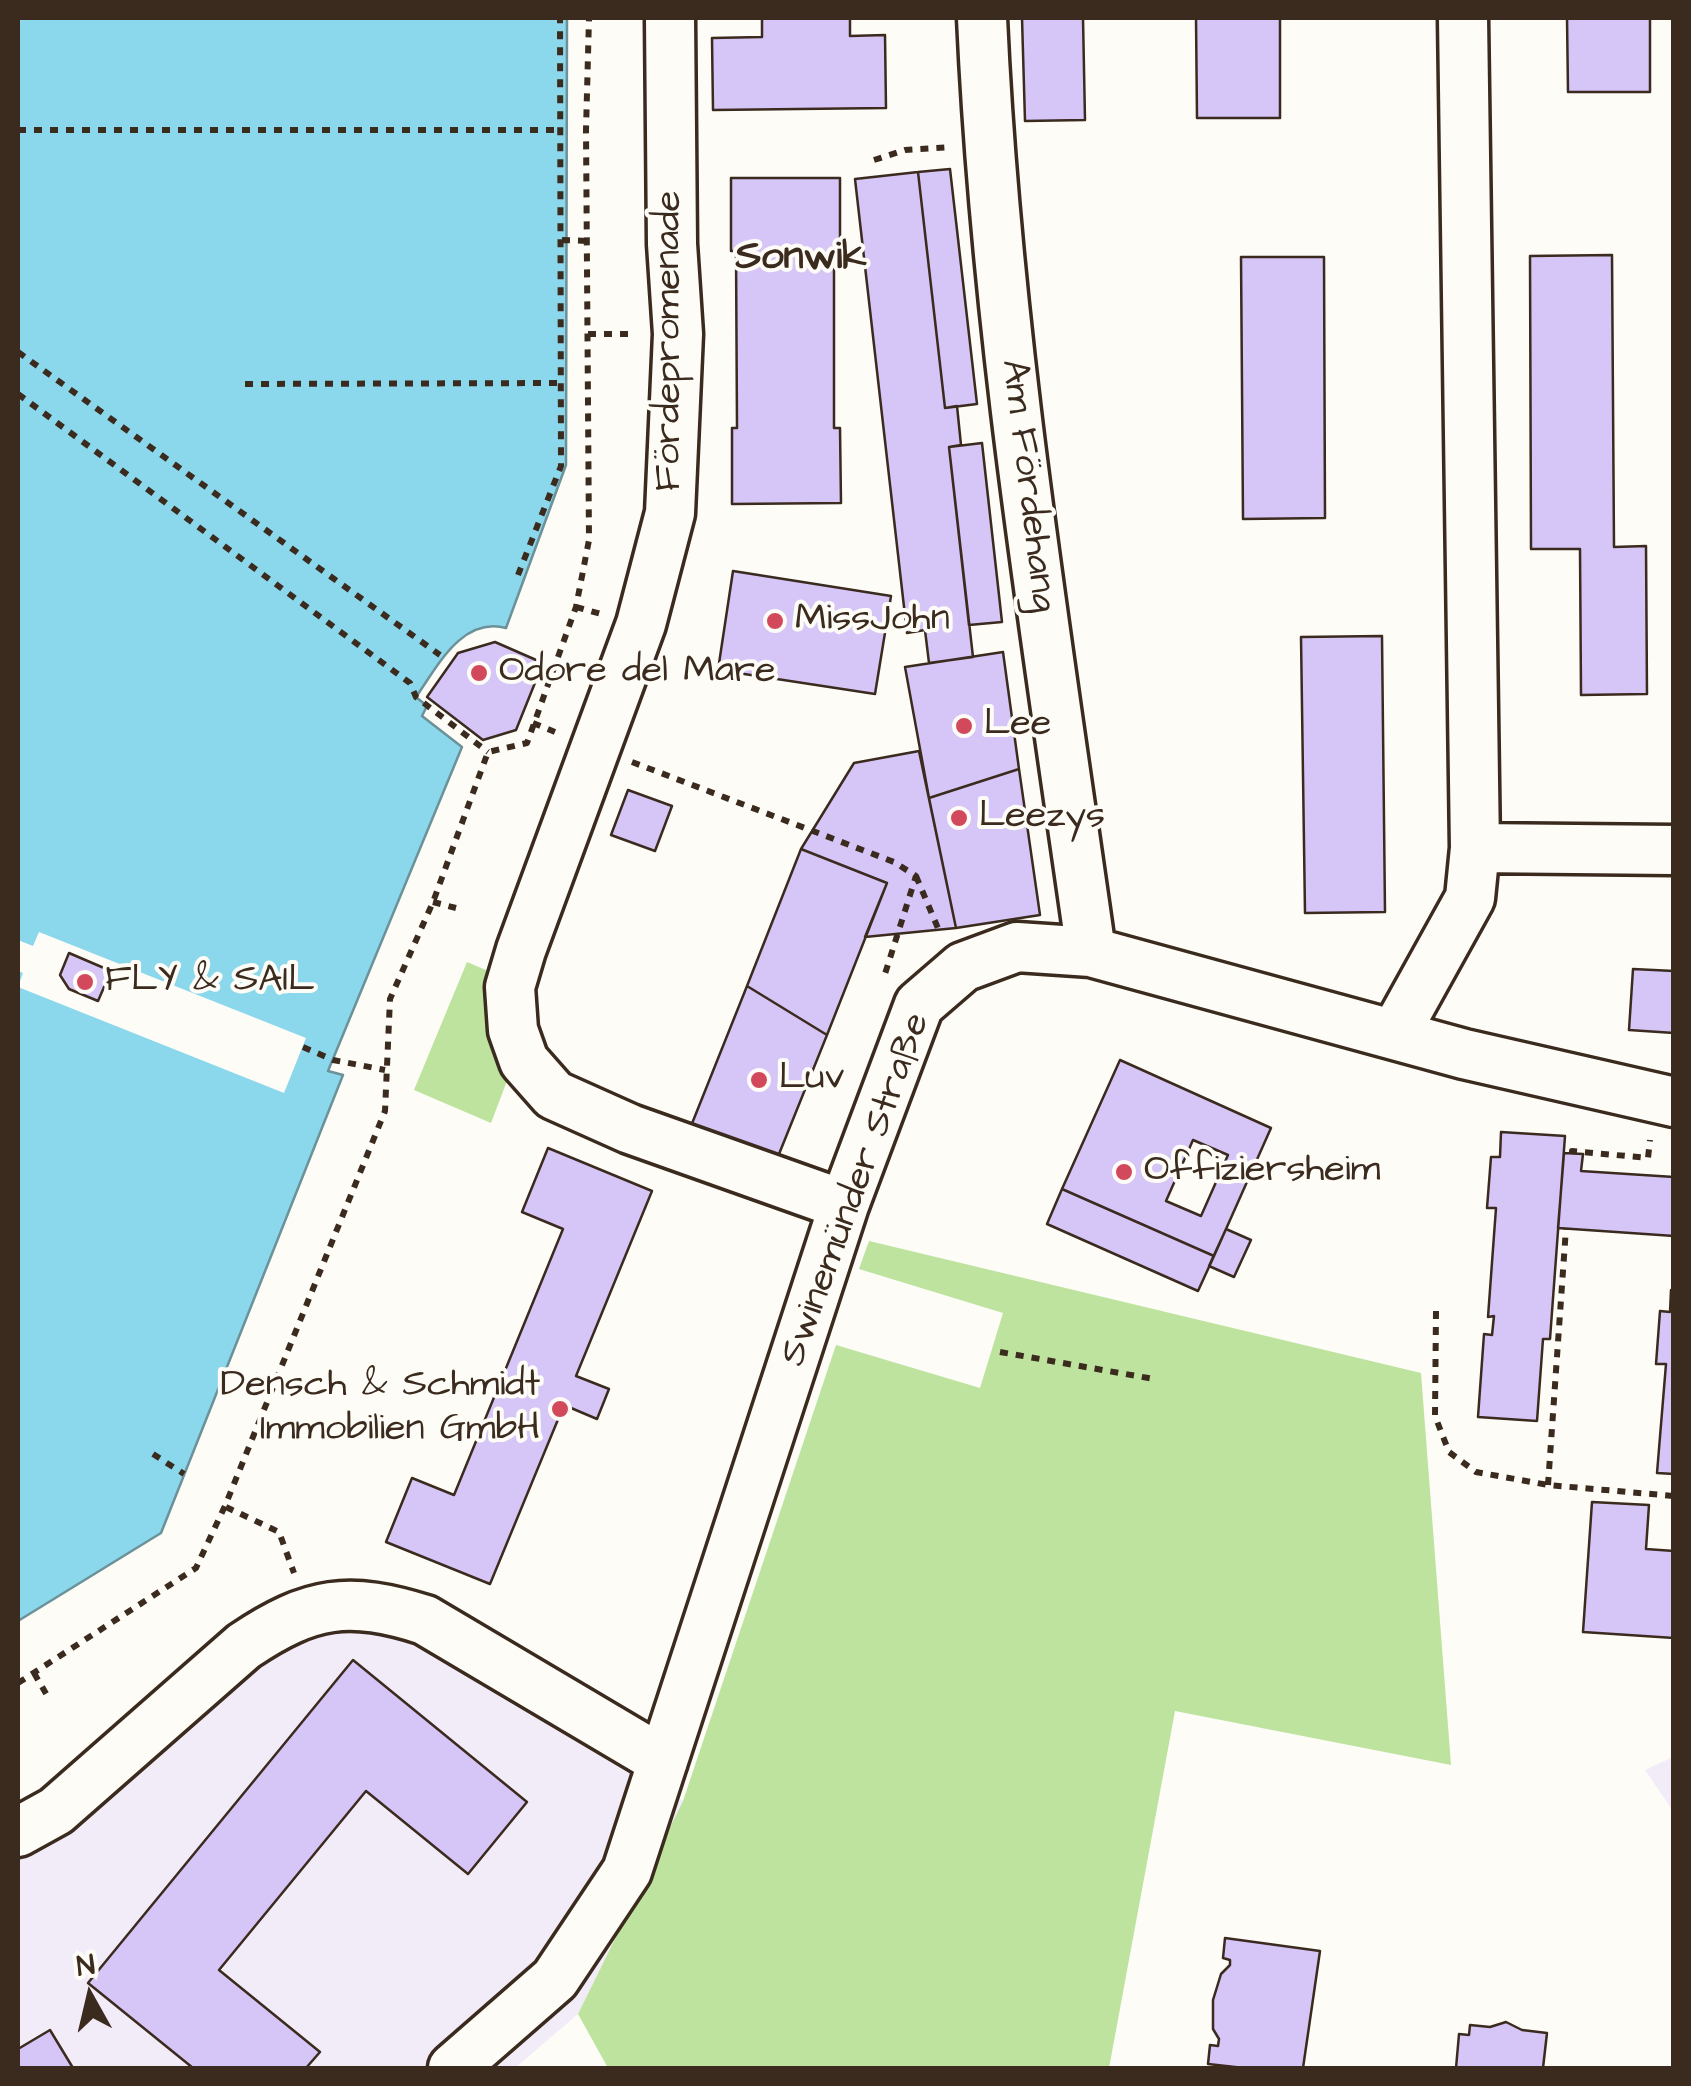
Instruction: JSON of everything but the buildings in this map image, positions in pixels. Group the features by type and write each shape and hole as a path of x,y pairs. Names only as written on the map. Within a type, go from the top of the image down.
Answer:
{"street":[{"name":"Fördepromenade","path":"670,18 672,244 678,334 670,513 641,624 525,936 510,986 513,1030 524,1062 554,1095 630,1129 844,1205"},
{"name":"Am Fördehang","path":"982,18 988,145 1003,295 1032,536 1091,952"},
{"path":"1394,1035 1470,898 1475,848 1463,18"},
{"path":"1475,848 1674,850"},
{"name":"Swinemünder Straße","path":"453,2068 555,1979 627,1871 844,1205 919,1004 963,967 1018,948 1091,952 1394,1035 1665,1100"},
{"path":"18,1832 56,1810 83,1788 244,1646 275,1625 342,1604 382,1607 425,1620 663,1761"}],"path":[{"path":"518,574 561,466 560,18"},
{"path":"488,752 526,743 576,607 590,540 589,18"},
{"path":"18,130 561,130"},
{"path":"874,160 906,150 962,146"},
{"path":"562,240 589,241"},
{"path":"18,352 440,655"},
{"path":"245,384 560,383"},
{"path":"18,394 410,683 416,697 488,752"},
{"path":"597,749 894,862"},
{"path":"18,1682 196,1568 225,1506 385,1110 390,999 433,902 488,752"},
{"path":"916,876 945,945"},
{"path":"433,902 456,908"},
{"path":"303,1047 334,1060 385,1070"},
{"path":"1572,1154 1648,1158 1665,1100"},
{"path":"1548,1485 1566,1228"},
{"path":"1436,1311 1435,1416 1449,1452 1476,1472 1548,1485 1674,1496"},
{"path":"1000,1352 1154,1379"},
{"path":"153,1454 184,1474"},
{"path":"225,1506 279,1532 308,1612"},
{"path":"34,1672 48,1697"}],"shaded area":[{"path":"340,1623 383,1627 683,1801 578,2014 515,2068 18,2068 18,1855 54,1840 249,1667 299,1635"},
{"path":"1673,1757 1673,1811 1645,1770"}],"green space":[{"path":"467,962 493,973 510,1073 491,1123 414,1090"},
{"path":"869,1241 1421,1373 1451,1765 1175,1711 1109,2068 608,2068 578,2014 683,1801 836,1345 980,1388 1003,1313 859,1269"}],"water":[{"path":"18,18 567,18 566,465 506,628 490,626 464,637 442,659 416,697 427,706 422,716 462,747 328,1071 343,1075 161,1533 18,1621"}],"pier":[{"path":"39,932 306,1038 284,1093 18,987 23,973 18,971 18,940 33,946"}],"place":[{"name":"MissJohn","path":"775,621"},
{"name":"Odore del Mare","path":"479,673"},
{"name":"Lee","path":"964,726"},
{"name":"Leezys","path":"959,818"},
{"name":"FLY & SAIL","path":"85,982"},
{"name":"Luv","path":"759,1080"},
{"name":"Offiziersheim","path":"1124,1172"},
{"name":"Densch & Schmidt Immobilien GmbH","path":"560,1409"}],"district":[{"name":"Sonwik","path":"801,260"}]}
